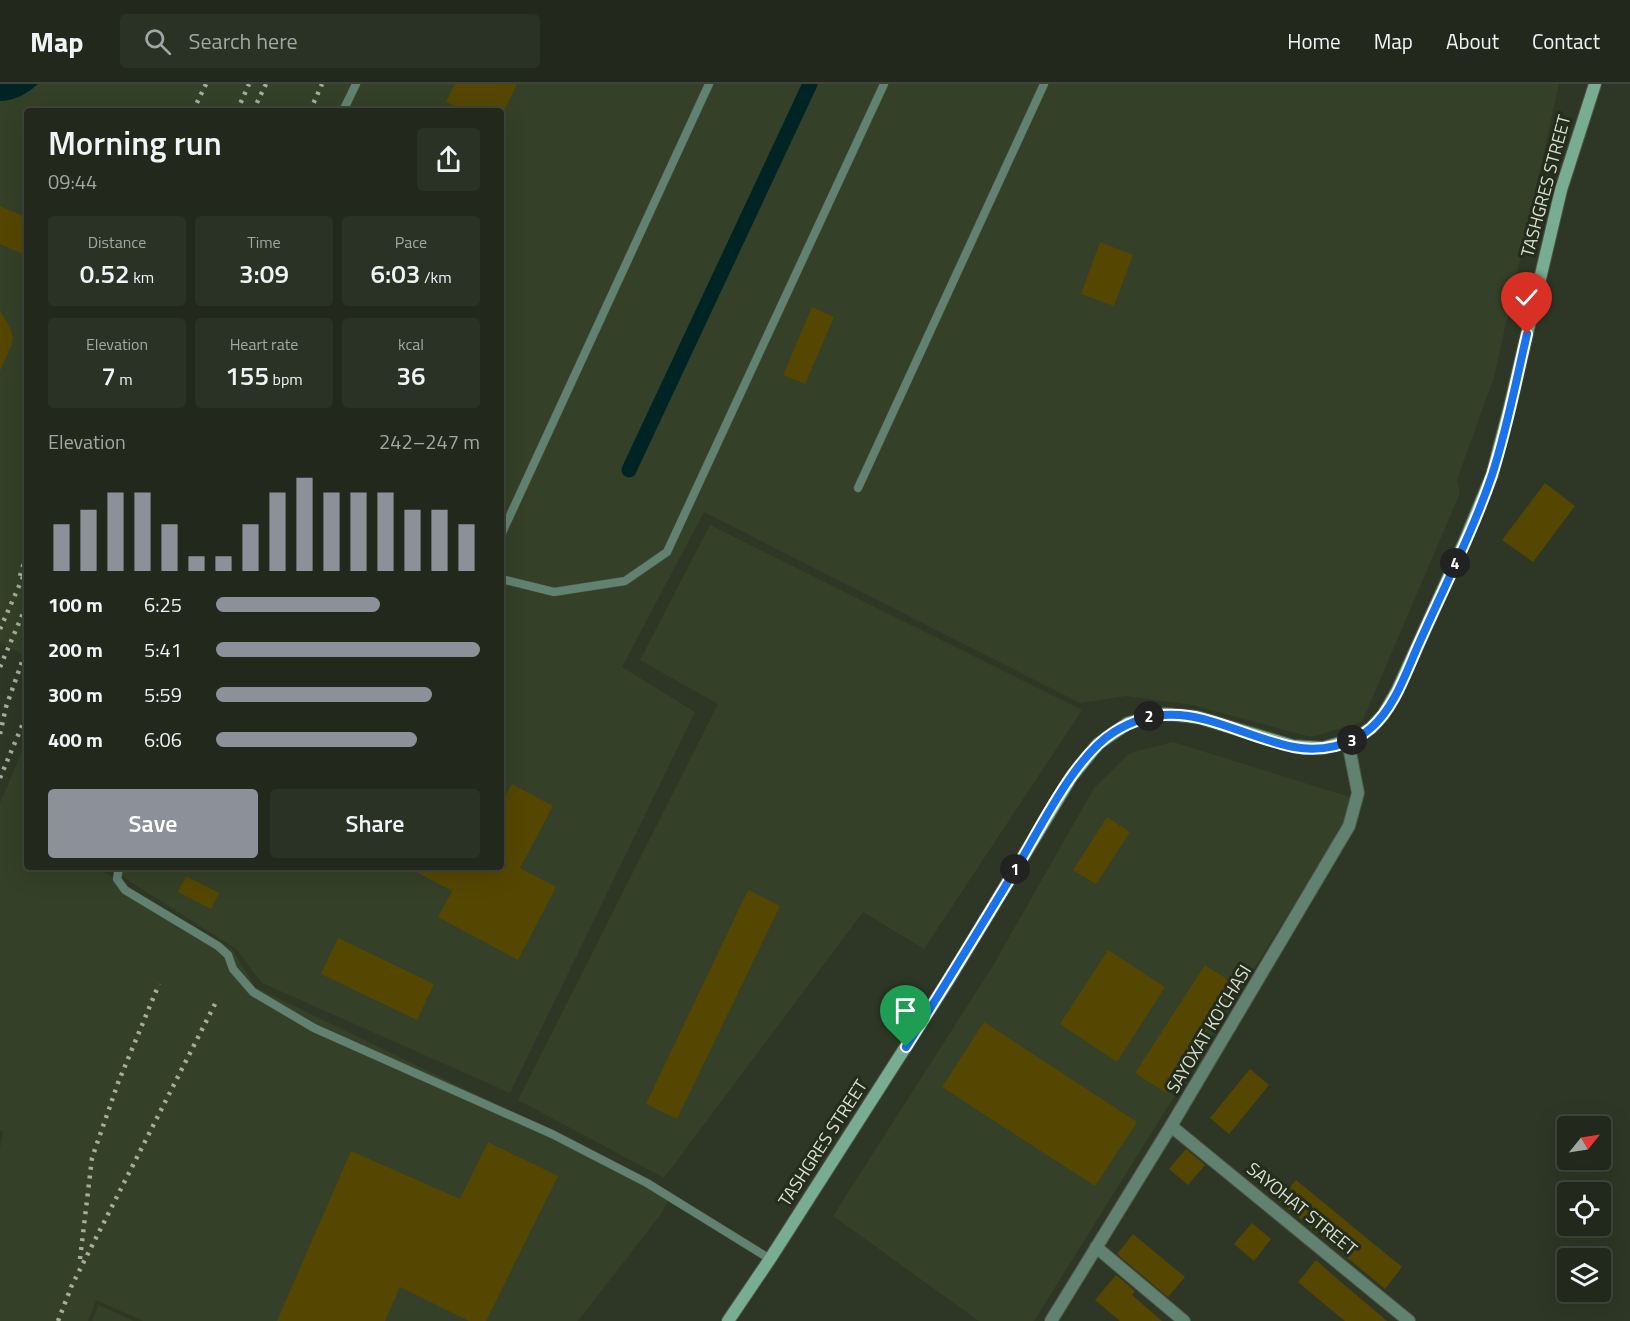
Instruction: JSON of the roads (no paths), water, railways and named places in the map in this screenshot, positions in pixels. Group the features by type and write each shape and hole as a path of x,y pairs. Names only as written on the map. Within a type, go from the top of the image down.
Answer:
{"main road":[{"name":"TASHGRES STREET","path":"728,1321 951,976 1072,776 1098,744 1128,723 1164,714 1197,717 1300,748 1323,748 1348,742 1364,734 1377,722 1397,691 1492,475 1561,190 1594,84"}],"street":[{"name":"SAYOXAT KO'CHASI","path":"1051,1321 1172,1126 1349,826 1358,793 1348,742"},
{"name":"SAYOHAT STREET","path":"1172,1126 1409,1321"},
{"path":"1096,1247 1184,1321"}],"lane":[{"path":"344,108 356,84"},
{"path":"504,528 709,84"},
{"path":"504,580 554,592 602,585 625,581 667,552 884,84"},
{"path":"858,488 1044,84"},
{"path":"118,870 117,879 125,890 218,946 228,955 233,969 253,992 283,1010 314,1028 552,1134 647,1183 770,1259"}],"water":[{"path":"0,84 38,84 21,96 0,101"}],"waterway":[{"path":"629,470 810,84"}],"railway":[{"path":"194,108 206,84"},
{"path":"238,108 249,84"},
{"path":"254,108 266,84"},
{"path":"311,108 322,84"},
{"path":"20,576 24,563"},
{"path":"0,629 24,575"},
{"path":"0,667 24,611"},
{"path":"0,734 6,707 23,659"},
{"path":"0,778 24,721"},
{"path":"80,1259 92,1158 118,1083 159,984"},
{"path":"58,1321 72,1285 217,1000"}]}
